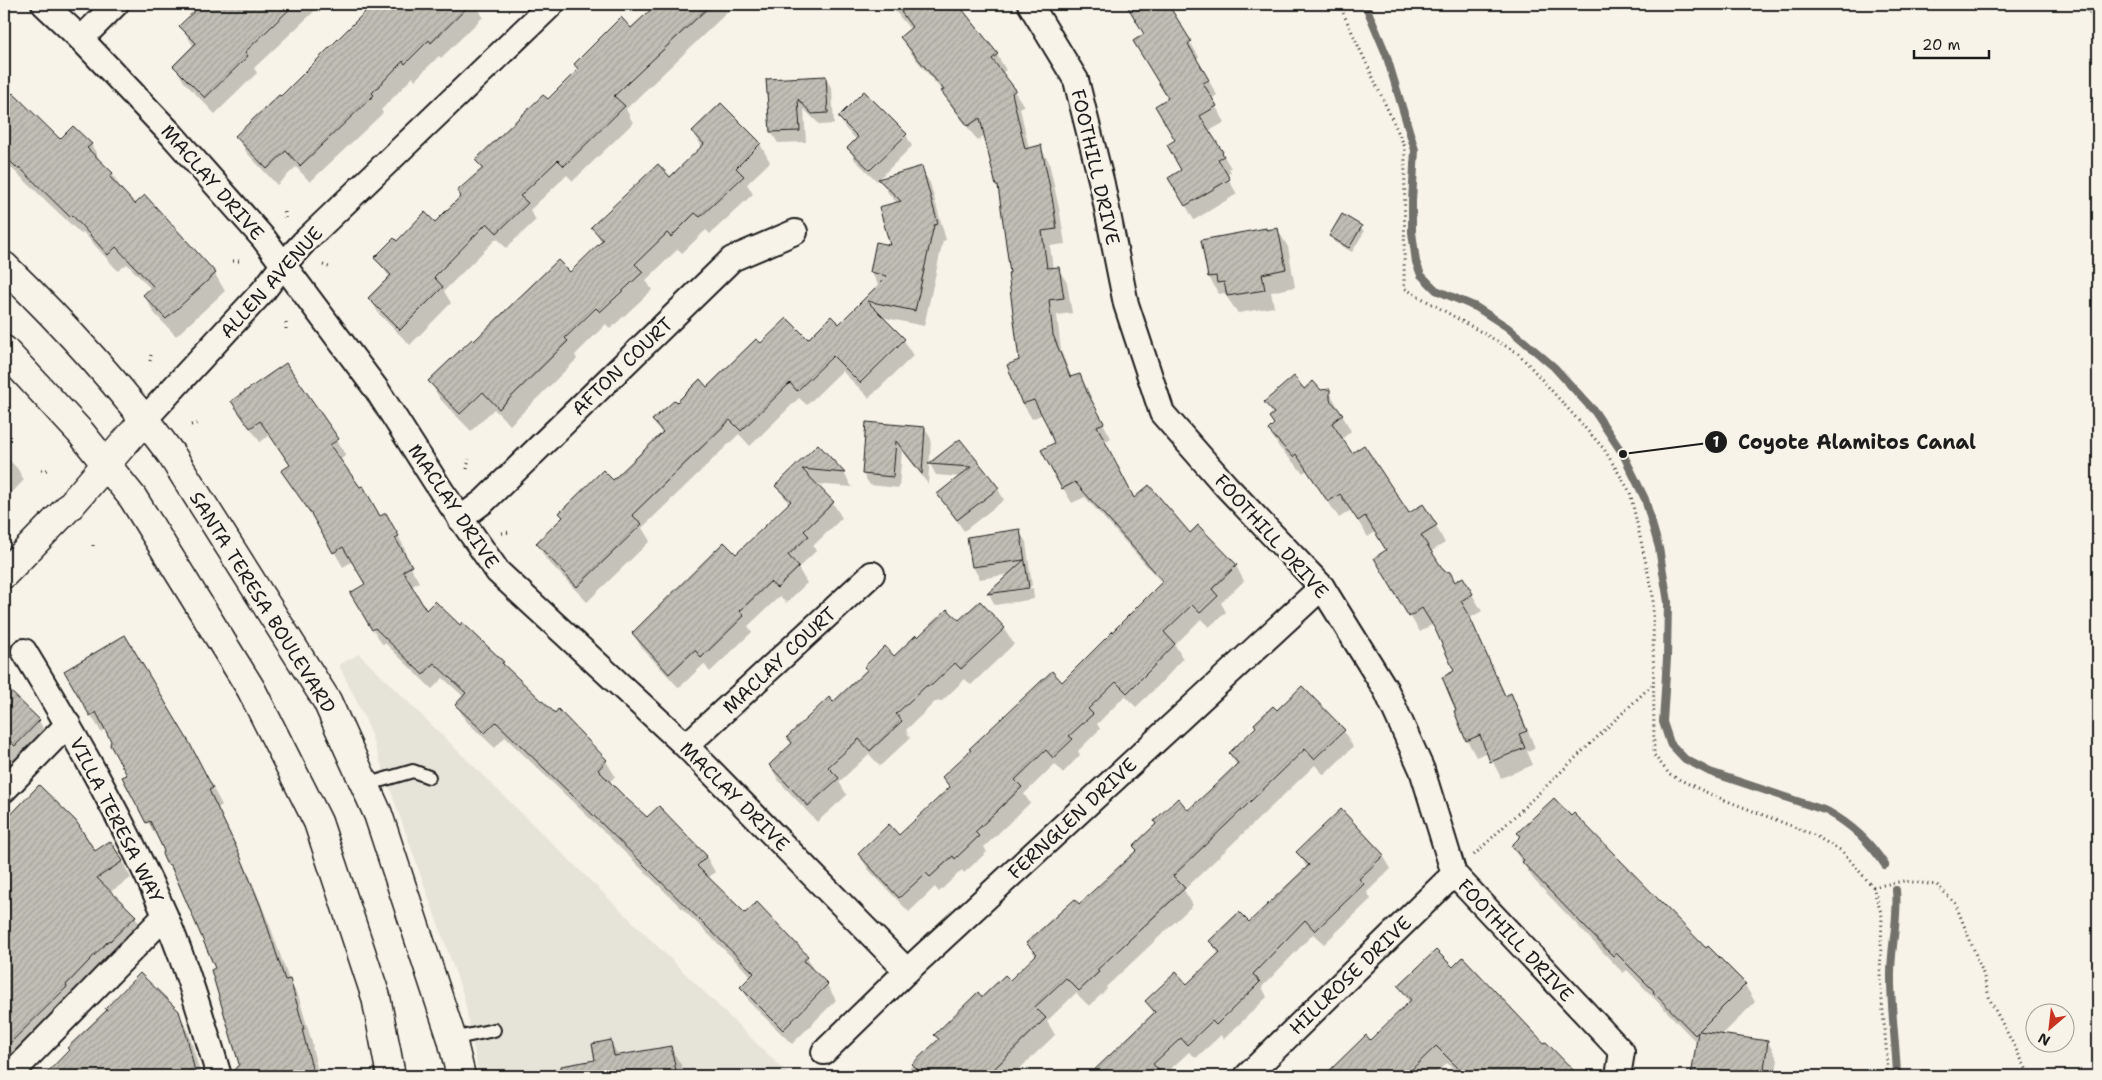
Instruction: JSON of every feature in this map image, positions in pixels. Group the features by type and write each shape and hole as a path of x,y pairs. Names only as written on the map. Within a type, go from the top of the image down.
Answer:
{"main road":[{"name":"SANTA TERESA BOULEVARD","path":"4,266 122,390 171,454 327,701 378,814 452,1039 461,1076"},
{"path":"4,350 107,464 133,498 252,689 318,822 376,996 391,1076"},
{"name":"ALLEN AVENUE","path":"4,574 70,506 145,419"}],"street":[{"name":"MACLAY DRIVE","path":"44,4 81,39 172,135 264,239 377,390 460,519 498,572 686,746 907,971"},
{"path":"81,39 116,4"},
{"name":"ALLEN AVENUE","path":"145,419 264,290 304,242 552,4"},
{"name":"FOOTHILL DRIVE","path":"1030,4 1076,80 1102,184 1126,304 1162,413 1226,486 1322,587 1386,690 1422,770 1454,874 1622,1052 1618,1076"},
{"name":"AFTON COURT","path":"460,519 484,501 732,259 795,232"},
{"name":"MACLAY COURT","path":"686,746 872,574"},
{"name":"FERNGLEN DRIVE","path":"824,1052 907,971 1322,587"},
{"name":"VILLA TERESA WAY","path":"24,652 68,724 122,822 165,916 195,994 219,1076"},
{"name":"VILLA TERESA WAY","path":"4,790 68,724"},
{"name":"HILLROSE DRIVE","path":"1247,1076 1454,874"},
{"name":"VILLA TERESA WAY","path":"9,1076 165,916"}],"lane":[{"path":"365,785 413,771 429,777"},
{"path":"452,1039 494,1030"}],"path":[{"path":"1339,4 1405,147 1404,288 1518,353 1604,449 1630,492 1654,595 1654,755 1670,775 1712,795 1812,834 1842,851 1873,887 1882,916 1880,978 1887,1057 1886,1076"},
{"path":"285,209 285,218"},
{"path":"233,261 242,261"},
{"path":"323,265 332,268"},
{"path":"286,319 286,329"},
{"path":"150,361 151,355"},
{"path":"192,425 198,424"},
{"path":"467,469 470,459"},
{"path":"41,470 48,470"},
{"path":"501,533 511,532"},
{"path":"93,541 93,546"},
{"path":"1454,874 1654,683"},
{"path":"1873,887 1904,881 1937,885 1954,903 1982,970 1990,1000 2030,1076"}],"shaded area":[{"path":"2082,4 2098,4 2098,25"},
{"path":"359,654 790,1076 479,1076 464,997 366,721 339,665"}],"building":[{"path":"202,4 295,4 245,52 248,56 205,98 173,66 196,43 179,26"},
{"path":"373,4 471,4 431,43 429,40 405,64 403,61 372,93 374,95 300,166 286,151 267,169 235,136 279,95 281,96"},
{"path":"657,4 712,4 614,96 625,106 564,166 558,160 520,196 528,203 497,233 487,223 434,277 443,287 400,330 368,298 391,275 374,258 394,238 397,241 425,212 435,222 461,196 457,191 483,168 475,160 543,95 548,99 578,69 574,64 621,17 631,28"},
{"path":"911,4 958,4 998,54 992,59 1016,90 1012,93 1025,149 1041,145 1057,229 1042,231 1047,268 1059,267 1064,298 1049,300 1053,335 1070,377 1080,374 1087,392 1104,423 1097,426 1134,498 1149,485 1190,533 1198,525 1237,565 1212,589 1218,596 1200,613 1192,605 1164,632 1175,644 1127,693 1116,682 1088,709 1093,714 1069,736 1073,739 1053,758 1046,750 1015,780 1022,787 975,832 979,836 955,859 953,856 930,877 926,873 899,898 858,854 889,824 899,835 950,787 942,777 971,750 969,749 1052,671 1062,682 1163,581 1075,482 1062,489 1041,450 1054,443 1047,425 1034,400 1022,404 1007,365 1019,360 1008,273 1010,273 998,186 996,186 980,118 968,126 941,91 944,90 900,37 912,27 901,12"},
{"path":"1126,4 1168,4 1191,41 1188,44 1209,80 1203,83 1217,106 1200,116 1223,152 1224,156 1218,159 1230,179 1185,206 1168,178 1181,170 1167,145 1175,140 1155,106 1168,98 1133,41 1144,34"},
{"path":"826,76 828,113 812,114 798,99 800,131 770,132 766,79"},
{"path":"864,91 907,134 870,170 847,148 858,137 838,117"},
{"path":"13,93 60,139 73,126 92,144 87,148 113,173 110,177 135,204 145,195 216,273 166,319 143,295 153,286 116,247 108,255 72,215 70,217 19,167 18,169 4,155 4,102"},
{"path":"721,103 761,143 736,168 744,176 700,217 695,213 671,237 667,233 635,264 643,272 600,312 596,308 565,338 568,341 499,409 483,392 460,414 428,381 472,339 474,341 558,260 570,272 603,240 591,227 658,164 670,177 704,144 692,131"},
{"path":"922,166 938,224 934,225 915,311 867,301 905,339 860,383 833,356 797,391 790,383 741,431 730,420 632,515 642,524 577,587 536,543 563,517 559,513 603,470 613,480 663,432 652,420 675,400 677,402 700,379 707,387 756,339 761,343 787,318 808,339 831,316 839,324 887,276 870,272 876,242 890,245 879,207 901,201 878,179"},
{"path":"1342,214 1362,226 1349,248 1329,236"},
{"path":"1266,228 1266,230 1278,228 1286,269 1262,274 1265,290 1227,296 1224,282 1217,283 1216,276 1208,277 1201,240"},
{"path":"286,363 339,439 330,445 360,487 363,486 380,516 386,513 399,536 395,538 412,566 403,571 426,610 435,601 460,625 462,622 555,713 558,709 607,760 598,770 627,799 647,817 659,806 707,856 697,866 745,913 757,902 808,956 804,961 828,984 783,1030 740,987 754,973 595,817 496,722 485,733 455,705 466,693 434,663 423,675 375,628 372,630 350,593 365,584 343,547 333,553 310,512 281,471 290,465 260,421 250,428 231,401"},
{"path":"1294,376 1304,389 1313,381 1321,390 1330,389 1330,400 1343,414 1332,423 1352,453 1364,445 1409,513 1423,504 1437,525 1421,535 1444,571 1450,572 1455,582 1463,577 1473,594 1461,601 1505,696 1511,693 1527,731 1519,734 1525,748 1490,762 1480,735 1466,741 1454,711 1456,710 1442,677 1454,671 1435,629 1422,608 1409,617 1374,558 1386,550 1365,516 1358,521 1340,494 1328,502 1296,454 1293,457 1268,430 1274,424 1269,417 1274,413 1264,402"},
{"path":"866,422 925,427 922,474 896,441 893,477 862,474"},
{"path":"960,439 999,488 957,520 937,494 971,467 928,464"},
{"path":"818,444 845,473 802,469 834,502 804,531 809,536 788,555 799,567 777,588 770,582 740,611 744,616 701,658 695,650 669,674 632,633 724,542 736,554 791,501 775,486"},
{"path":"1020,529 1029,588 987,594 1024,560 972,567 967,537"},
{"path":"980,601 1005,628 961,669 955,663 932,685 926,686 896,714 902,721 870,751 859,739 828,767 839,778 808,806 769,765 792,743 787,737 829,697 833,702 867,670 864,667 885,646 894,656 916,635 918,637 947,609 959,620"},
{"path":"125,635 189,742 213,788 209,790 239,853 261,907 285,980 290,979 304,1029 302,1029 314,1076 232,1076 232,1073 239,1064 211,970 215,968 171,866 166,863 162,854 164,851 150,821 146,823 122,777 127,775 110,745 111,741 96,712 90,716 64,671"},
{"path":"4,685 40,720 15,746 4,735"},
{"path":"1302,686 1345,730 1314,759 1305,749 1173,876 1185,888 1097,970 1099,972 1079,991 1066,978 1035,1007 1046,1018 987,1076 924,1076 912,1064 939,1039 934,1035 978,992 982,997 1005,975 1010,980 1037,954 1026,943 1075,899 1079,904 1137,850 1133,846 1156,824 1154,821 1178,798 1188,810 1238,763 1229,753 1256,727 1254,724 1273,706 1277,710"},
{"path":"39,785 76,821 95,851 110,841 123,861 97,878 136,916 109,940 66,985 67,987 4,1049 4,822"},
{"path":"1554,798 1571,816 1574,813 1706,948 1708,946 1746,984 1699,1031 1768,1041 1763,1076 1691,1076 1698,1032 1695,1035 1616,953 1613,956 1522,862 1524,860 1511,846 1521,836 1517,833"},
{"path":"1341,809 1384,855 1359,879 1364,884 1315,931 1305,920 1253,974 1260,982 1216,1025 1212,1021 1187,1045 1181,1038 1153,1064 1164,1076 1088,1076 1155,1012 1145,1001 1176,972 1187,984 1220,952 1209,941 1239,912 1249,922 1309,865 1296,852"},
{"path":"1436,950 1453,967 1463,957 1544,1043 1546,1042 1579,1076 1466,1076 1436,1046 1405,1076 1324,1076 1366,1035 1370,1040 1411,1000 1398,986"},
{"path":"140,973 179,1011 196,1076 44,1076 69,1050 67,1048 107,1010 105,1009"},
{"path":"611,1040 614,1056 671,1046 677,1076 562,1076 561,1066 595,1060 592,1044"}],"waterway":[{"path":"1365,4 1386,54 1415,150 1412,232 1416,262 1421,275 1436,290 1476,307 1507,327 1554,367 1595,412 1623,454 1645,499 1659,548 1668,602 1663,722 1670,743 1685,759 1710,772 1827,811 1859,834 1873,848 1885,865"},
{"path":"1896,890 1897,901 1891,979 1897,1076"}],"place":[{"name":"Coyote Alamitos Canal","path":"1623,454"}]}
